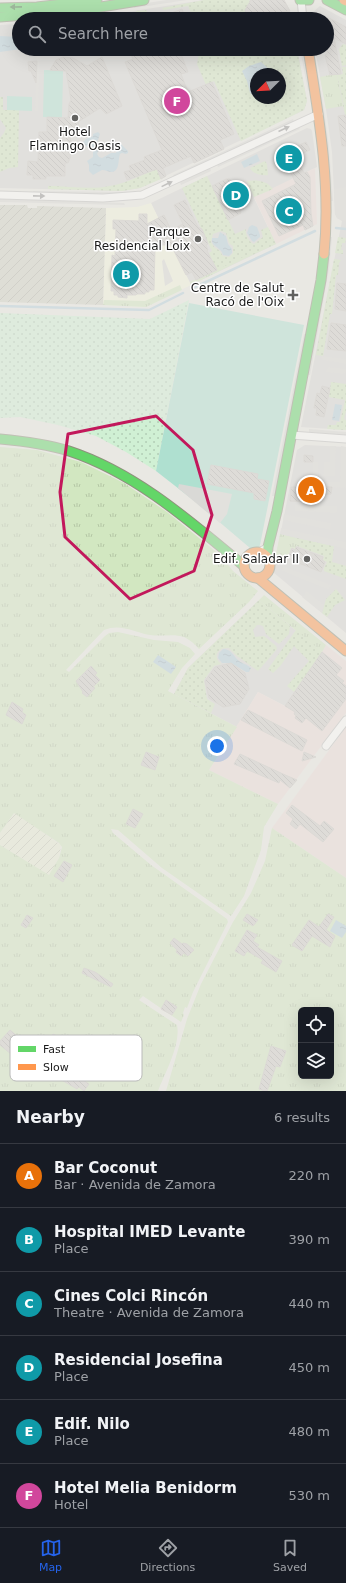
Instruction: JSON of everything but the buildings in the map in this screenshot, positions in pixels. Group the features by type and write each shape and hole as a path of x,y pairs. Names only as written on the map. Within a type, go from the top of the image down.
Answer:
{"street":[{"path":"0,8 37,7 97,0"},
{"path":"61,12 144,0"},
{"path":"302,12 301,0 309,0"},
{"path":"327,0 344,4"},
{"path":"0,16 12,15"},
{"path":"0,440 22,440 50,445 95,460 124,476 166,503 244,566 250,577 263,577 269,566 267,558 268,547 321,280 326,233 326,181 319,114 309,56"},
{"path":"0,195 103,198 142,195 319,114"},
{"path":"291,435 346,439"},
{"path":"258,553 268,547"},
{"path":"233,557 258,553 267,558"},
{"path":"244,566 244,562 248,555"},
{"path":"267,572 270,588"},
{"path":"258,578 346,651"},
{"path":"326,746 346,720"}],"highlighted area":[{"path":"156,416 193,450 212,515 194,571 130,599 65,537 60,492 68,434"}],"shaded area":[{"path":"166,0 187,0 134,8 134,5"},
{"path":"204,0 284,0 290,12 127,12"},
{"path":"320,6 331,12 313,12"},
{"path":"334,14 346,20 346,430 301,427 342,221 337,218 335,214 332,152 316,56 334,56"},
{"path":"12,24 12,56 298,56 307,101 304,110 140,188 122,191 0,188 0,25"},
{"path":"37,56 40,56 38,111 35,111"},
{"path":"301,56 304,56 310,90 308,91"},
{"path":"312,56 315,56 329,147 333,201 330,201"},
{"path":"44,70 63,71 62,118 43,117"},
{"path":"7,96 32,97 32,111 7,110"},
{"path":"293,119 294,122 175,178 173,175"},
{"path":"298,126 300,129 218,167 217,164"},
{"path":"307,128 311,129 312,131 317,167 254,198 276,244 191,285 151,203"},
{"path":"210,168 211,171 181,185 180,182"},
{"path":"315,168 317,224 276,244 254,197"},
{"path":"346,187 346,222 337,218 335,214 334,189"},
{"path":"33,191 127,192 127,195 33,194"},
{"path":"0,199 124,203 125,205 0,202"},
{"path":"151,203 191,285 146,307 103,305 106,208 137,207"},
{"path":"0,205 27,205 28,208 37,208 37,206 106,208 103,305 0,302"},
{"path":"329,237 332,237 329,269 310,375 307,375"},
{"path":"164,259 173,281 165,286 162,261"},
{"path":"189,300 156,471 126,452 96,436 58,425 20,417 0,418 0,313 150,319"},
{"path":"189,303 304,325 260,545 252,550 197,503 156,471"},
{"path":"304,334 307,334 275,496 272,496"},
{"path":"321,356 346,359 346,364 323,360"},
{"path":"329,367 346,369 346,372 344,374 325,372"},
{"path":"309,429 346,432 346,435 309,432"},
{"path":"305,445 346,447 346,633 273,572 297,450"},
{"path":"330,446 336,446 335,476 323,476 324,462 330,462"},
{"path":"341,446 346,447 346,488 318,487 318,482 340,482"},
{"path":"313,462 319,462 318,482 312,482"},
{"path":"179,484 232,494 227,514 220,523 178,488"},
{"path":"295,505 337,506 337,513 295,511"},
{"path":"284,514 331,523 330,530 283,520"},
{"path":"281,528 346,542 346,549 280,534"},
{"path":"283,566 331,585 329,590 282,571"},
{"path":"307,591 324,605 322,613 302,597"},
{"path":"258,601 260,601 322,652 285,706 258,692 237,727 174,694 188,668"},
{"path":"326,645 346,661 346,713 278,804 209,770 258,692 285,706"},
{"path":"346,727 346,878 272,828"},
{"path":"0,760 45,834 61,845 59,858 49,876 0,845 0,833 14,813"}],"green space":[{"path":"204,0 249,0 250,2 246,12 191,12 188,6 164,10 162,8"},
{"path":"146,10 147,12 136,12"},
{"path":"343,44 346,45 346,65 342,66 339,49"},
{"path":"199,56 298,56 307,101 304,110 241,141 214,81 206,85 197,64"},
{"path":"342,67 346,67 346,105 344,106 337,75 343,74"},
{"path":"337,75 343,105 346,105 346,115 343,106 326,109 320,77"},
{"path":"0,97 3,97 3,110 19,110 18,167 9,168 0,172 0,138 6,128 0,119"},
{"path":"265,161 267,164 268,175 258,174 253,172 250,168"},
{"path":"157,169 161,179 140,188 122,191 48,189 48,186 87,188 116,185"},
{"path":"207,176 235,234 246,229 250,242 254,244 263,237 261,230 268,227 276,244 246,258 245,256 217,270 209,253 212,251 182,188","holes":["221,231 226,233 229,243 233,246 233,253 229,257 223,256 211,242 213,234"]},
{"path":"247,181 264,182 273,189 254,197"},
{"path":"338,237 346,238 345,243 342,243 341,250 343,250 343,254 335,253"},
{"path":"245,255 246,258 191,285 190,282"},
{"path":"334,259 341,260 339,263 338,275 336,275 332,314 330,314 323,356 316,355"},
{"path":"180,285 182,290 146,307 103,305 104,300 145,301"},
{"path":"331,382 346,384 346,411 344,419 346,420 346,430 327,429 328,425 336,425 337,422 340,422 345,400 329,397"},
{"path":"0,447 37,450 81,462 124,483 167,512 220,555 233,571 258,591 249,602 199,649 184,637 144,634 116,627 104,630 66,670 69,672 109,633 118,632 154,640 178,642 190,648 195,654 182,668 168,691 237,727 209,770 278,804 264,827 261,850 244,896 231,916 162,868 118,830 111,829 113,833 151,865 227,919 228,922 193,992 187,1008 185,1007 181,1022 143,996 139,1000 177,1025 178,1033 175,1049 158,1091 0,1091 0,845 49,875 59,858 62,847 59,843 14,813 0,833"},
{"path":"280,534 297,538 297,546 295,549 291,548 287,559 279,558 276,554"},
{"path":"297,538 334,546 332,562 346,566 346,579 324,571 327,562 323,560 324,556 297,546"},
{"path":"336,589 345,600 335,605 327,617 322,613 326,599"},
{"path":"264,595 326,645 322,652 260,601 258,601"},
{"path":"258,601 260,601 290,626 289,634 279,644 266,634 263,626 257,625 253,630 255,637 264,636 276,646 277,649 258,671 237,656 229,648 225,648 219,651 217,655 218,661 221,664 214,666 204,680 207,699 215,704 211,713 174,694 188,668"},
{"path":"296,630 322,652 294,692 287,686 309,661 294,646 281,665 273,673 268,669"},
{"path":"272,828 346,878 346,1091 166,1091 187,1019 201,984 233,922 251,893 265,861"}],"water":[{"path":"0,36 12,37 12,50 0,52"},
{"path":"261,62 268,68 250,68 250,93 247,81 242,71 249,66"},
{"path":"98,132 100,134 96,146 99,150 97,154 99,157 102,158 111,153 116,153 118,146 121,144 128,151 128,153 120,154 118,167 115,171 111,172 102,170 93,175 89,171 87,161 93,157 93,150 86,146 83,142"},
{"path":"257,154 260,161 244,168 241,162"},
{"path":"252,225 257,227 260,235 260,237 254,242 247,233 249,227"},
{"path":"220,232 226,236 228,244 232,249 232,253 229,256 223,255 221,251 212,243 212,238 218,238"},
{"path":"335,404 342,405 339,421 332,420"},
{"path":"223,649 230,651 239,661 251,668 249,672 246,672 231,663 222,663 218,658 219,653"},
{"path":"158,655 176,667 171,674 153,662"},
{"path":"336,920 346,926 346,932 342,938 330,931"}],"waterway":[{"path":"336,228 346,229"},
{"path":"193,288 315,231"},
{"path":"0,306 149,310 183,293"}],"traffic: fast":[{"path":"0,8 37,7 97,0"},
{"path":"63,12 144,0"},
{"path":"300,0 309,0"},
{"path":"327,0 346,10"},
{"path":"0,17 12,16"},
{"path":"267,558 321,280 324,254"},
{"path":"0,439 34,443 69,451 94,460 140,485 162,500 244,566"}],"traffic: slow":[{"path":"309,56 320,126 325,177 326,228 324,254"},
{"path":"257,552 266,556 270,565 266,574 257,578 248,574 244,565 248,556 257,552"},
{"path":"258,578 346,651"}],"place":[{"name":"Hotel Melia Benidorm","path":"177,101"},
{"name":"Hotel Flamingo Oasis","path":"75,118"},
{"name":"Edif. Nilo","path":"289,158"},
{"name":"Residencial Josefina","path":"236,195"},
{"name":"Cines Colci Rincón","path":"289,211"},
{"name":"Parque Residencial Loix","path":"198,239"},
{"name":"Hospital IMED Levante","path":"126,274"},
{"name":"Centre de Salut Racó de l'Oix","path":"293,295"},
{"name":"Bar Coconut","path":"311,490"},
{"name":"Edif. Saladar II","path":"307,559"}]}
